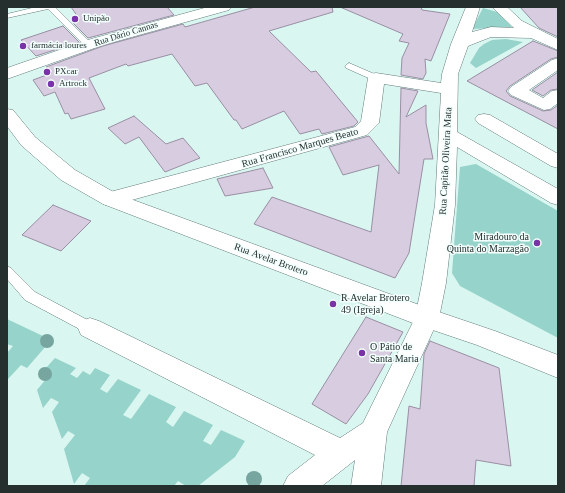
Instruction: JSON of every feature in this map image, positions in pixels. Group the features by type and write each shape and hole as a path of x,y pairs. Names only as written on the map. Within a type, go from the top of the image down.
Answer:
{"street":[{"name":"Rua Dário Cannas","path":"7,74 89,45 224,7"},
{"name":"Rua Capitão Oliveira Mata","path":"373,432 427,318 434,284 445,205 449,135 450,74 459,44 473,7"},
{"path":"499,7 517,24 534,34 558,44"},
{"path":"459,44 475,36 491,32 534,34"},
{"path":"558,63 517,91 544,105 558,95"},
{"path":"376,78 450,89"},
{"name":"Rua Francisco Marques Beato","path":"110,199 361,131 370,123 376,78"},
{"name":"Rua Avelar Brotero","path":"7,114 28,141 68,175 110,199 427,318 486,338 558,367"},
{"path":"484,119 558,162"},
{"path":"449,135 558,198"},
{"path":"90,328 341,453"},
{"path":"298,486 341,453 373,432"},
{"path":"366,486 373,432"}],"lane":[{"path":"7,16 46,7"},
{"path":"51,7 89,45"},
{"path":"349,66 376,78"},
{"path":"7,271 30,296 90,328"}],"shaded area":[{"path":"483,8 497,12 512,27 472,29"},
{"path":"506,39 523,42 476,68 470,63 479,48 484,44 492,40"},
{"path":"476,164 558,211 558,338 460,286 452,273 460,167"},
{"path":"7,319 45,337 40,343 46,346 27,368 21,365 8,379 7,353 13,346 7,344"},
{"path":"55,358 76,368 70,374 77,378 83,371 90,375 95,368 110,375 100,389 107,393 118,379 141,390 123,415 131,419 149,394 176,407 166,422 173,427 184,411 213,425 203,441 211,445 221,430 245,441 235,457 198,486 186,486 178,481 174,486 84,486 90,478 82,473 74,484 64,449 75,435 68,431 62,439 52,412 59,402 51,398 43,408 37,390 51,373 45,369"}],"building":[{"path":"71,7 167,7 174,15 88,38 73,23 80,20"},
{"path":"255,7 332,7 333,12 269,31 311,72 316,71 358,122 354,126 322,134 319,129 300,134 284,111 242,129 207,83 195,86 172,54 128,66 126,64 89,78 105,109 71,119 68,113 65,114 55,92 44,96 33,80 52,73 46,67 103,46 183,24 185,27"},
{"path":"340,7 421,7 422,10 450,14 431,61 425,59 426,73 423,79 401,75 402,58 409,43 399,41 403,34"},
{"path":"520,7 558,7 558,37 539,28"},
{"path":"63,26 79,42 36,56 21,40"},
{"path":"533,41 558,51 558,57 551,59 510,86 506,91 510,96 543,111 551,110 558,105 558,129 467,81"},
{"path":"558,72 558,89 551,90 543,96 532,90"},
{"path":"401,88 418,91 406,117 426,105 426,123 433,159 424,159 409,253 395,278 254,224 272,197 371,232 379,165 343,175 329,147 369,136 399,174"},
{"path":"134,116 166,144 183,138 200,158 165,172 139,137 125,144 108,128"},
{"path":"263,168 273,188 225,196 217,179"},
{"path":"53,205 91,221 61,251 22,235"},
{"path":"366,317 403,332 368,394 346,424 312,404"},
{"path":"430,341 499,368 511,466 476,460 474,486 401,486 409,406 420,409 424,354"}],"place":[{"name":"Unipão","path":"75,19"},
{"name":"farmácia loures","path":"23,46"},
{"name":"PXcar","path":"47,72"},
{"name":"Artrock","path":"51,84"},
{"name":"Miradouro da Quinta do Marzagão","path":"537,243"},
{"name":"R Avelar Brotero 49 (Igreja)","path":"333,304"},
{"name":"O Pátio de Santa Maria","path":"362,353"}]}
